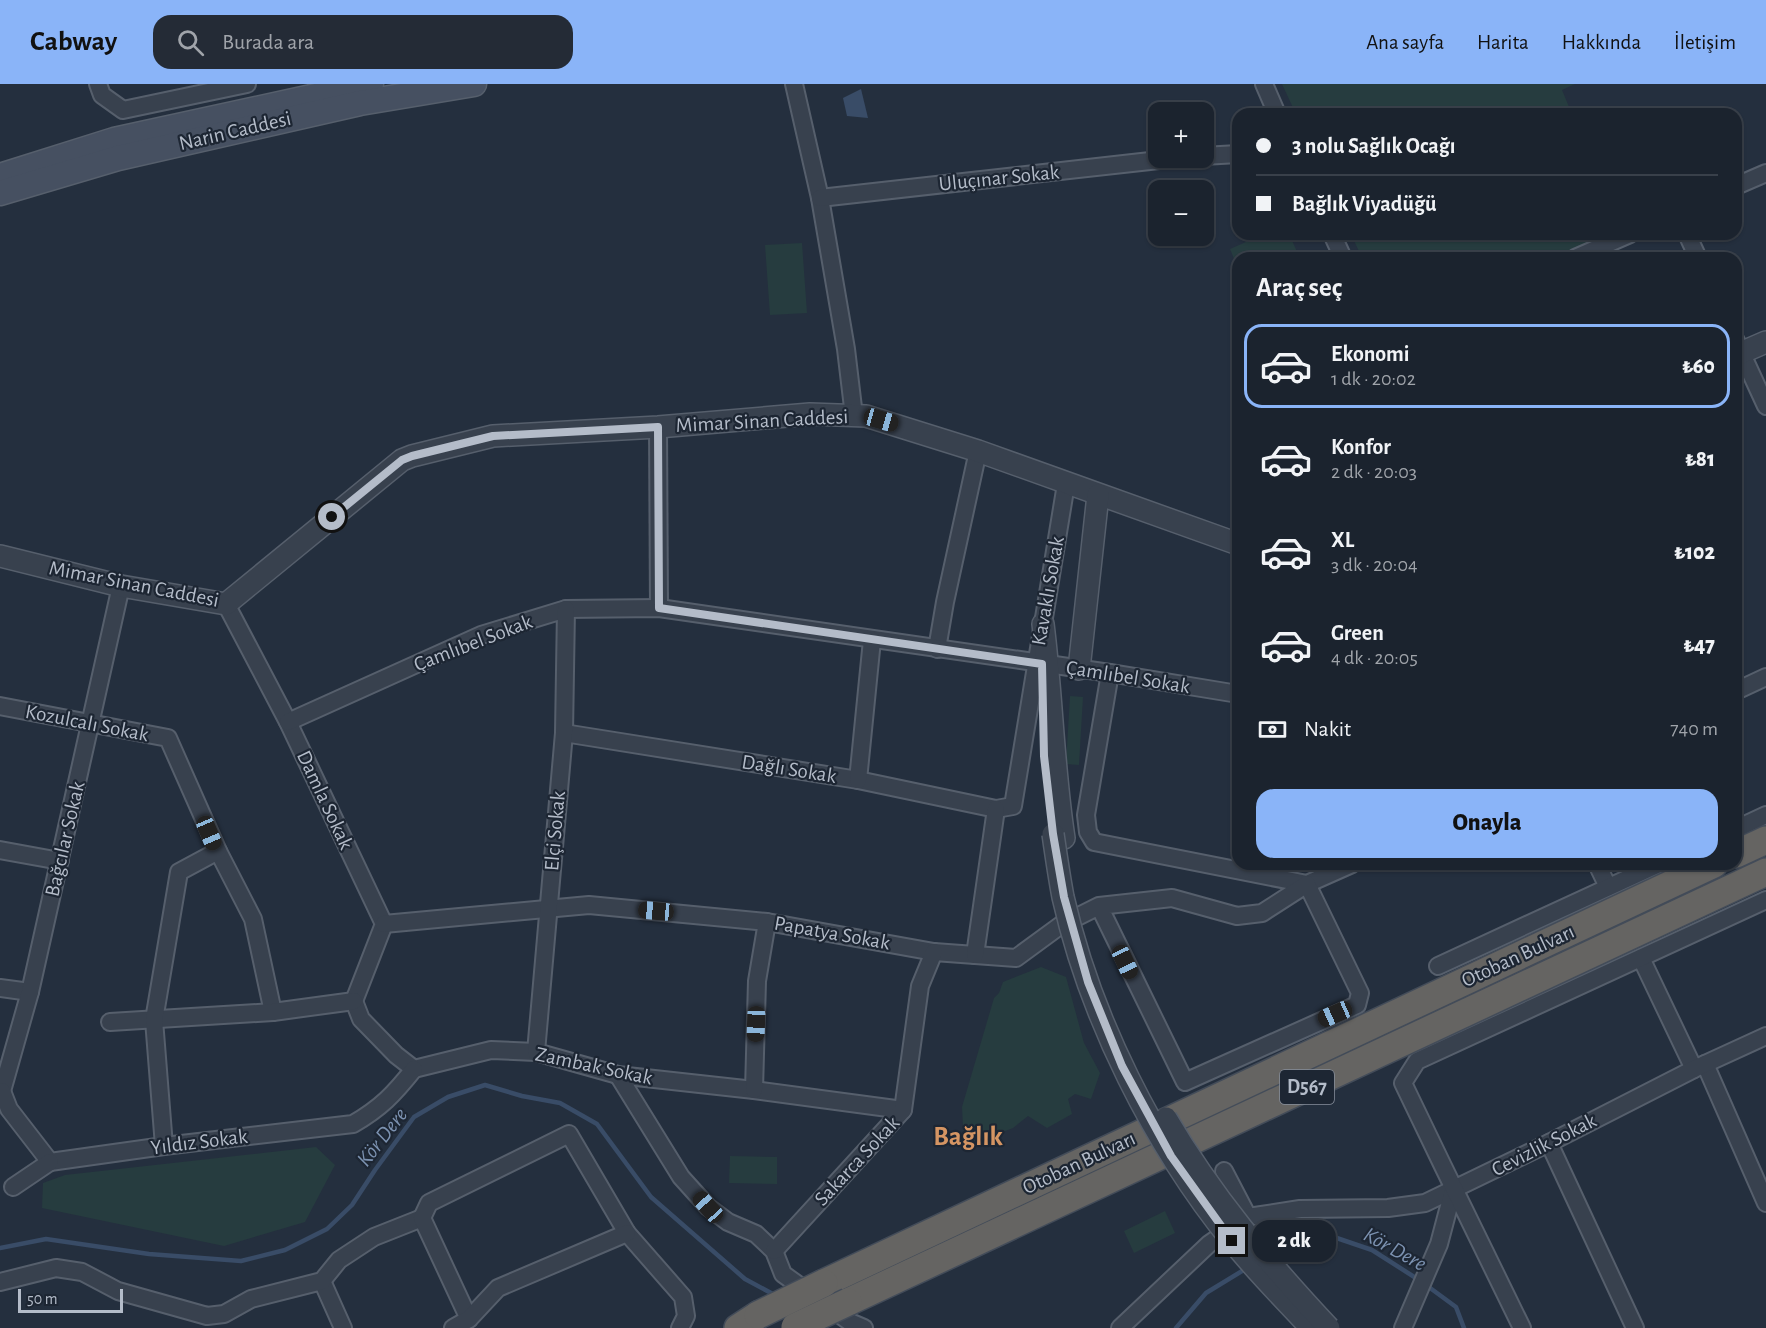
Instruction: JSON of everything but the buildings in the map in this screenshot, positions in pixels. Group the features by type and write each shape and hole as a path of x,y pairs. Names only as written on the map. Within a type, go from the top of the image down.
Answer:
{"highway":[{"path":"1742,851 1766,840"},
{"name":"Otoban Bulvarı","path":"748,1322 824,1283 1701,870"},
{"name":"Otoban Bulvarı","path":"794,1328 1766,873"}],"main road":[{"name":"Narin Caddesi","path":"0,176 100,139 370,84"},
{"name":"Narin Caddesi","path":"0,193 118,158 360,103 474,84"}],"street":[{"path":"98,84 102,95 123,110 247,84"},
{"path":"794,84 820,198 846,349 854,416"},
{"path":"1264,84 1274,108"},
{"path":"1214,155 1232,154"},
{"name":"Uluçınar Sokak","path":"820,198 1148,161"},
{"path":"1742,183 1766,173"},
{"path":"1589,252 1616,240"},
{"path":"1742,348 1766,342"},
{"path":"1742,359 1766,406"},
{"name":"Mimar Sinan Caddesi","path":"0,556 121,586 226,604 402,460 493,436 658,427 810,414 866,416 978,451 1232,542"},
{"path":"658,427 659,608"},
{"path":"937,649 978,451"},
{"name":"Kavaklı Sokak","path":"1043,624 1066,483"},
{"path":"1079,669 1098,495"},
{"name":"Bağcılar Sokak","path":"1,1091 30,992 121,586"},
{"name":"Damla Sokak","path":"226,604 288,722 384,924"},
{"name":"Çamlıbel Sokak","path":"288,722 481,635 566,609 659,608 1110,673 1232,693"},
{"name":"Elçi Sokak","path":"536,1052 564,734 566,609"},
{"path":"1043,624 1044,756 1058,836 1064,897 1088,982 1122,1066 1171,1156 1232,1241 1311,1328"},
{"path":"858,780 872,640"},
{"name":"Kavaklı Sokak","path":"975,955 1005,807 1042,664"},
{"path":"1110,673 1086,815 1088,832 1094,842 1232,869"},
{"path":"1742,688 1766,676"},
{"name":"Kozulcalı Sokak","path":"0,706 168,738 218,851 253,919 273,1012"},
{"name":"Dağlı Sokak","path":"564,734 858,780 1005,807"},
{"path":"1742,826 1766,815"},
{"path":"1058,836 1102,980 1150,1091 1203,1178 1231,1216 1329,1328"},
{"path":"0,850 60,861"},
{"path":"164,1146 154,1020 179,872 218,851"},
{"path":"1236,870 1307,884 1338,870"},
{"path":"1600,870 1608,887"},
{"path":"1438,966 1646,870"},
{"path":"1099,906 1185,1082 1357,1005 1360,993 1307,884"},
{"name":"Papatya Sokak","path":"384,924 589,905 767,922 934,952 1016,958 1061,925 1099,906 1172,898 1237,916 1262,913 1307,884"},
{"path":"1522,1328 1467,1214 1453,1191 1404,1083 1418,1060 1766,900"},
{"path":"754,1090 758,981 767,922"},
{"path":"384,924 354,1002 361,1019 396,1055 414,1069"},
{"name":"Sakarca Sokak","path":"774,1251 903,1110 920,987 934,952"},
{"path":"1641,957 1699,1067 1766,1203"},
{"path":"0,988 30,992"},
{"path":"110,1022 273,1012 354,1002"},
{"name":"Cevizlik Sokak","path":"1248,1217 1299,1209 1388,1208 1425,1203 1766,1036"},
{"name":"Zambak Sokak","path":"414,1069 492,1050 536,1052 618,1075 903,1110"},
{"name":"Yıldız Sokak","path":"50,1162 353,1124 391,1098 414,1069"},
{"path":"618,1075 681,1177 708,1207 728,1222 756,1234 774,1251 783,1274 850,1322 864,1328"},
{"path":"1,1091 9,1109 50,1162 13,1187"},
{"path":"0,1282 56,1268 82,1272 117,1291 207,1316 224,1314 251,1299 322,1281 339,1260 374,1237 422,1218 429,1203 568,1134 627,1233 683,1297 686,1316 680,1328"},
{"path":"1549,1143 1635,1328"},
{"path":"1120,1328 1209,1244 1248,1217 1224,1171"},
{"path":"1403,1328 1439,1244 1453,1191"},
{"path":"422,1218 469,1319"},
{"path":"453,1328 469,1319 498,1288 627,1233"},
{"path":"322,1281 343,1328"}],"green space":[{"path":"1282,84 1575,84 1562,90 1570,108 1293,108"},
{"path":"1250,240 1292,240 1297,252 1232,252 1232,254 1230,249"},
{"path":"1354,240 1594,240 1568,252 1359,252"},
{"path":"802,243 807,313 770,315 765,245"},
{"path":"1070,696 1083,697 1079,765 1066,764"},
{"path":"1041,967 1066,977 1084,1043 1100,1073 1091,1099 1075,1094 1068,1099 1072,1114 1047,1128 1028,1116 1013,1128 964,1147 962,1107 994,998 999,993 1003,982"},
{"path":"316,1147 335,1165 305,1222 224,1246 42,1208 43,1183 65,1175"},
{"path":"730,1156 777,1157 777,1184 729,1183"},
{"path":"1165,1211 1175,1233 1134,1253 1124,1231"}],"water":[{"path":"861,89 868,118 847,116 843,98"}],"waterway":[{"name":"Kör Dere","path":"0,1248 46,1239 149,1254 241,1261 285,1250 327,1229 352,1205 414,1117 448,1097 485,1085 522,1096 560,1103 597,1124 651,1197 745,1279 771,1293"},
{"name":"Kör Dere","path":"1270,1254 1305,1236 1322,1233 1372,1250 1419,1280"},
{"name":"Kör Dere","path":"1176,1328 1206,1293 1247,1268"},
{"name":"Kör Dere","path":"1426,1285 1456,1307 1464,1328"}],"district":[{"name":"Bağlık","path":"968,1136"}],"route":[{"path":"332,517 402,460 412,456 493,436 658,427 659,608 1042,664 1044,756 1053,834 1064,897 1088,982 1122,1066 1171,1156 1232,1241"}]}
